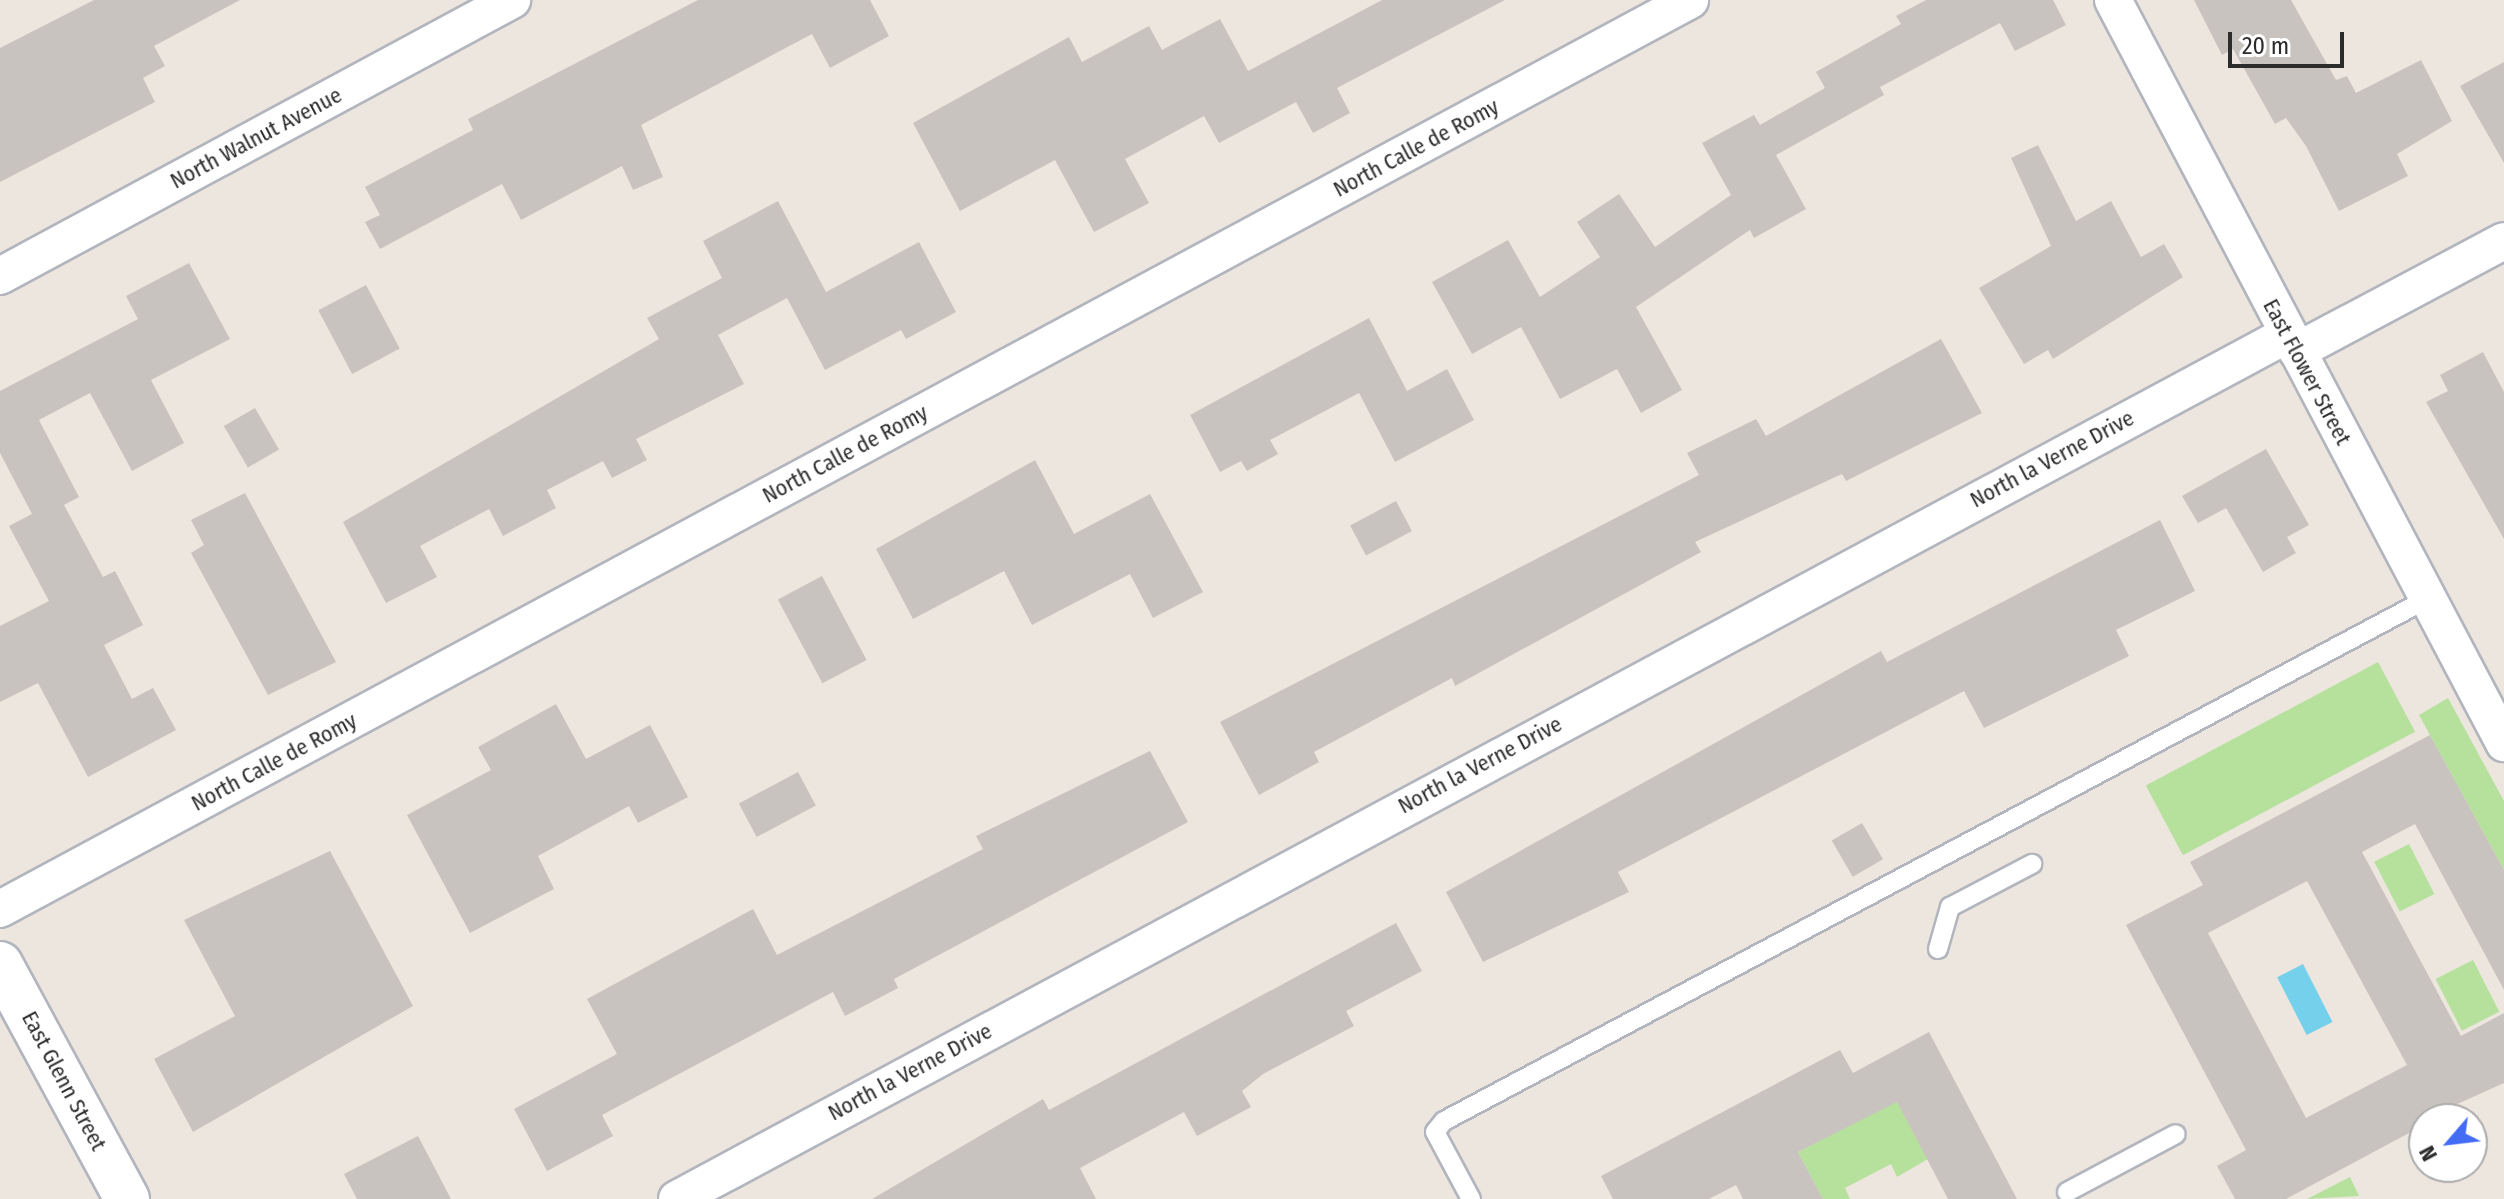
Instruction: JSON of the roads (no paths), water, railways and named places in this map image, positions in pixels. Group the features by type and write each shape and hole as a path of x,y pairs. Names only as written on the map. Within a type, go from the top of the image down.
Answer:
{"street":[{"name":"North Walnut Avenue","path":"0,276 512,0"},
{"name":"North Calle de Romy","path":"0,909 1690,0"},
{"name":"East Flower Street","path":"2113,0 2504,743"},
{"name":"North la Verne Drive","path":"677,1199 2291,343 2504,241"},
{"name":"East Glenn Street","path":"0,964 127,1199"}],"lane":[{"path":"1471,1199 1435,1132 1444,1121 2427,599"},
{"path":"1938,949 1950,907 2032,864"},
{"path":"2067,1192 2176,1134"}],"water":[{"path":"2303,964 2333,1022 2307,1035 2277,977"}]}
